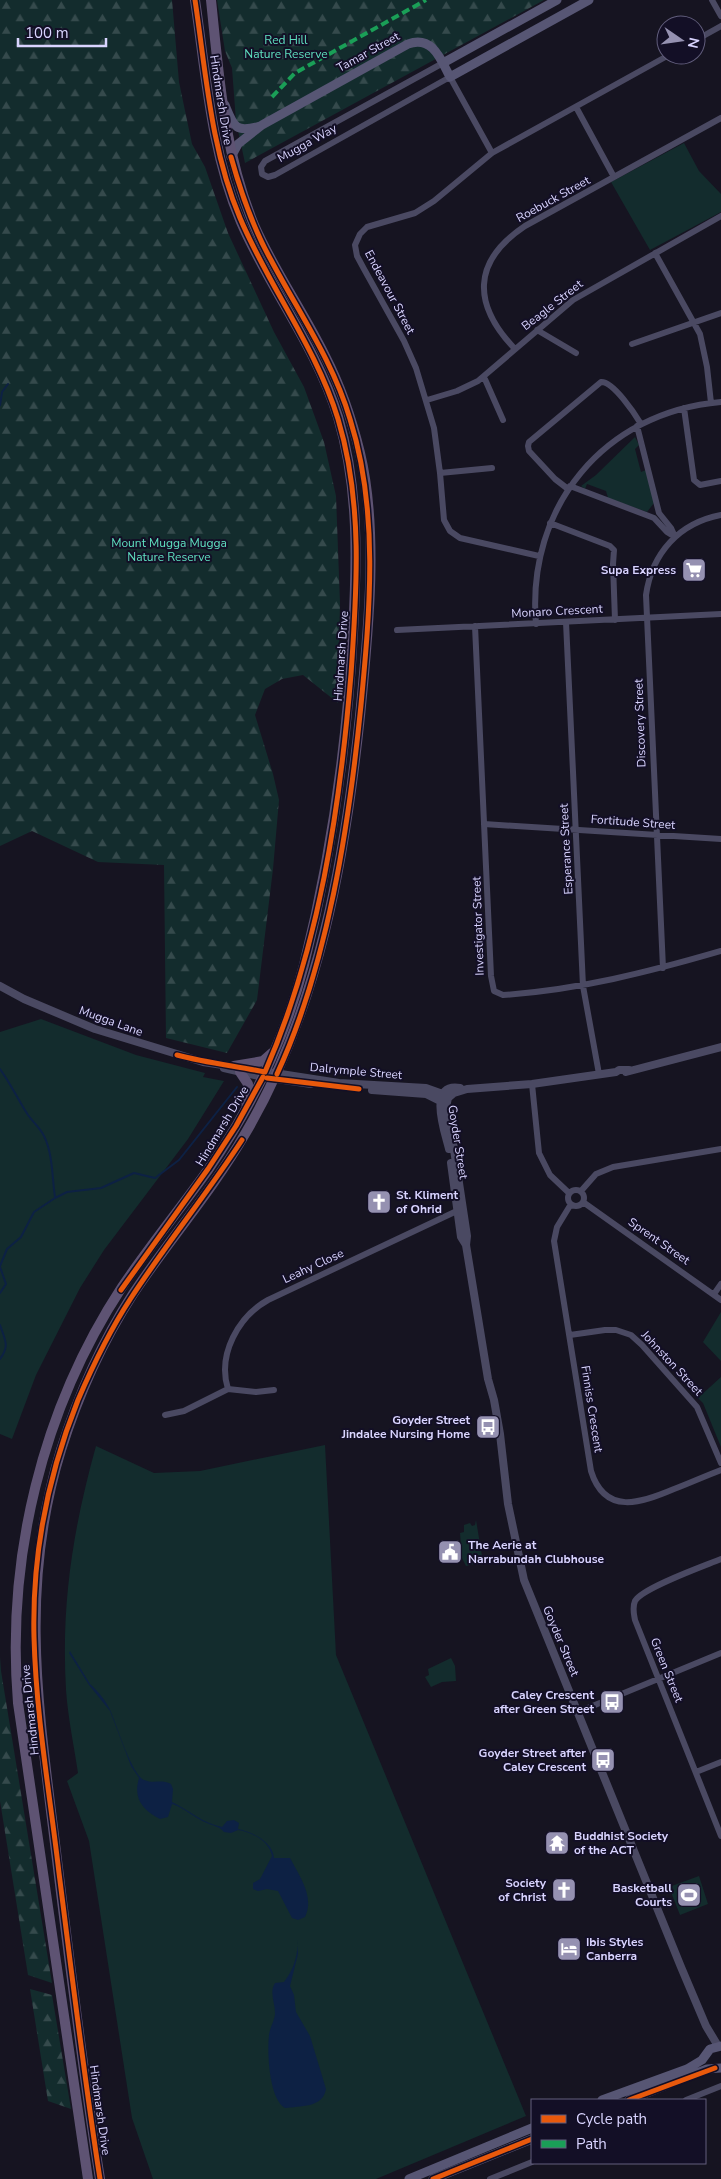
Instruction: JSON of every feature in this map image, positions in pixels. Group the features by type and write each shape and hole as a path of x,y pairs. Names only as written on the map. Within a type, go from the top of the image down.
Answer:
{"main road":[{"name":"Hindmarsh Drive","path":"88,2179 23,1743 16,1682 16,1628 19,1580 31,1505 42,1460 59,1410 97,1328 121,1290 208,1169 244,1112 276,1048 304,964 336,803 352,655 356,557 355,508 342,434 327,386 313,354 249,238 224,171 212,114 195,0"},
{"name":"Hindmarsh Drive","path":"100,2179 73,1990 35,1664 36,1580 47,1503 59,1455 77,1403 114,1326 137,1289 222,1172 256,1116 276,1076 294,1033 314,970 327,920 346,819 364,673 368,595 369,521 361,459 342,395 321,347 263,244 243,196 231,157 221,95 211,0"},
{"name":"Mugga Way","path":"443,63 557,0"},
{"name":"Mugga Way","path":"450,77 589,0"},
{"name":"Tamar Street","path":"231,157 238,144 262,125 413,42 429,44 436,50 450,77"},
{"name":"Tamar Street","path":"221,95 236,127 246,130 262,125"},
{"path":"244,1112 248,1084 237,1069 263,1061 276,1048"},
{"path":"61,1992 73,1990"},
{"path":"714,2049 710,2065 719,2068"},
{"path":"606,2099 687,2069 714,2049"},
{"path":"633,2099 719,2068"},
{"path":"410,2179 531,2128"},
{"path":"433,2179 531,2139"}],"street":[{"path":"712,0 721,16"},
{"path":"706,34 721,26"},
{"name":"Endeavour Street","path":"539,556 460,538 452,533 443,518 434,428 427,400 404,341 357,256 355,244 357,238 367,227 415,213 426,207 492,153 656,62"},
{"name":"Mugga Way","path":"443,63 265,161 261,167 262,174 272,177 450,77"},
{"name":"Tamar Street","path":"450,77 492,153"},
{"path":"576,107 614,178"},
{"name":"Roebuck Street","path":"516,349 494,324 487,307 485,278 493,256 505,240 524,226 721,118"},
{"name":"Beagle Street","path":"427,400 464,389 484,376 573,300 721,216"},
{"path":"655,253 700,334 711,403"},
{"path":"632,344 721,312"},
{"path":"538,330 576,353"},
{"path":"484,376 503,420"},
{"path":"601,382 607,382 631,409 639,425 659,513 671,528 675,537 667,532 654,518 569,487 555,479 530,451 529,442 601,382"},
{"path":"536,624 534,597 539,556 550,523 569,487 600,452 639,425 684,408 721,402"},
{"path":"684,408 695,482 700,485 721,481"},
{"path":"440,473 492,468"},
{"name":"Discovery Street","path":"662,968 646,595 651,572 662,552 675,537 699,521 721,515"},
{"path":"550,523 610,546 614,550 615,620"},
{"name":"Monaro Crescent","path":"397,630 646,620 720,615"},
{"name":"Esperance Street","path":"566,622 583,986 599,1074"},
{"name":"Investigator Street","path":"476,626 491,984 494,991 503,996 583,986 662,968 721,950"},
{"name":"Fortitude Street","path":"484,824 721,839"},
{"name":"Mugga Lane","path":"0,986 24,999 95,1029 161,1050 264,1075"},
{"path":"443,1099 467,1089 532,1084 629,1070 721,1047"},
{"name":"Dalrymple Street","path":"264,1075 426,1094 443,1099"},
{"path":"532,1084 539,1153 550,1175 569,1193"},
{"name":"Goyder Street","path":"443,1099 455,1172 461,1237 466,1245 488,1379 496,1408 508,1504 522,1572 529,1594 714,2049"},
{"path":"581,1191 596,1174 613,1167 721,1149"},
{"path":"576,1189 581,1191 584,1196 583,1202 578,1206 571,1204 568,1200 569,1193 576,1189"},
{"name":"Sprent Street","path":"583,1202 721,1300"},
{"name":"Finniss Crescent","path":"571,1204 557,1227 554,1242 591,1471 595,1484 603,1494 616,1501 632,1504 646,1501 721,1470"},
{"name":"Leahy Close","path":"228,1389 226,1367 229,1347 240,1325 256,1308 268,1300 459,1210"},
{"path":"714,1294 721,1284"},
{"name":"Johnston Street","path":"570,1335 616,1330 636,1340 697,1407 721,1463"},
{"path":"165,1415 184,1411 228,1389 256,1392 274,1390"},
{"name":"Green Street","path":"721,1559 647,1590 635,1602 633,1609 658,1678 721,1836"},
{"path":"578,1712 721,1653"},
{"path":"696,1772 721,1762"},
{"path":"688,2099 721,2086"},
{"path":"490,2179 531,2162"}],"green space":[{"name":"Mount Mugga Mugga Nature Reserve","path":"0,0 172,0 179,82 192,144 205,167 228,233 274,332 304,387 324,442 336,496 340,603 338,703 303,675 282,679 265,689 255,715 279,800 273,869 257,1000 227,1053 166,1038 164,865 98,862 32,831 0,846"},
{"name":"Red Hill Nature Reserve","path":"217,0 544,0 245,163 236,121 232,68 225,51"},
{"path":"684,143 699,171 721,194 721,212 650,250 611,182"},
{"path":"635,437 639,445 635,449 641,472 646,470 654,503 647,512 608,498 606,491 587,484 585,489 581,486 596,475"},
{"path":"41,1019 136,1055 205,1073 203,1077 224,1081 188,1139 104,1250 80,1288 36,1375 12,1439 0,1434 0,1032"},
{"path":"721,1312 721,1361 703,1342"},
{"path":"721,1377 721,1447 703,1403 698,1398"},
{"path":"325,1445 336,1655 526,2116 376,2179 153,2179 132,2118 89,1841 67,1781 78,1773 66,1690 65,1627 67,1596 75,1537 88,1477 96,1446 154,1473 200,1471"},
{"path":"476,1520 483,1562 466,1566 462,1558 460,1533 464,1532 464,1525 470,1523 472,1526 475,1525"},
{"path":"0,1657 52,1983 28,1975 0,1801"},
{"path":"451,1658 455,1666 456,1681 442,1682 431,1687 425,1677 429,1675 428,1669"},
{"name":"Basketball Courts","path":"699,1876 708,1904 680,1915 669,1887"},
{"path":"30,1989 52,1995 71,2109 48,2101"}],"water":[{"path":"70,1651 90,1684 109,1708 130,1760 139,1776 147,1781 171,1784 173,1789 172,1802 215,1825 222,1827 227,1821 234,1820 239,1823 238,1829 256,1835 266,1843 273,1852 274,1858 290,1858 305,1886 308,1909 305,1917 298,1920 292,1918 278,1891 267,1889 258,1891 253,1889 253,1883 260,1879 272,1856 267,1846 259,1838 238,1830 231,1833 224,1832 218,1827 202,1821 172,1804 168,1817 160,1819 148,1812 140,1803 137,1792 139,1778 131,1766 110,1711 89,1685 69,1653"},
{"path":"297,1945 298,1954 290,1986 294,1995 296,2012 310,2036 326,2089 324,2095 316,2103 285,2108 275,2095 270,2074 269,2035 275,2016 272,1994 275,1983 284,1982 290,1973 295,1962"}],"waterway":[{"path":"0,405 2,392 8,384"},
{"path":"0,1069 28,1115 44,1136 51,1158 55,1197"},
{"path":"0,1266 7,1249 21,1237 34,1212 55,1198 67,1192 101,1188 134,1173 155,1178 179,1160 237,1087"},
{"path":"0,1267 6,1284 0,1293"},
{"path":"0,1325 6,1346 0,1359"}],"marked path":[{"path":"272,97 295,73 426,0"}],"cycle path":[{"path":"177,1055 265,1072 284,1025 300,977 313,927 333,826 341,775 351,674 356,578 355,514 346,450 338,419 317,367 264,268 230,192 222,166 211,111 195,0"},
{"path":"231,157 253,223 271,260 325,357 343,398 359,454 369,525 370,561 367,633 356,751 343,845 323,941 310,987 295,1031 277,1074"},
{"path":"121,1290 208,1169 236,1126 263,1077"},
{"path":"267,1078 359,1089"},
{"path":"100,2179 78,2026 37,1696 34,1607 39,1547 50,1487 67,1428 102,1348 123,1310 144,1278 242,1140"},
{"path":"632,2099 715,2068"},
{"path":"433,2179 531,2139"}],"place":[{"name":"Supa Express","path":"694,570"},
{"name":"St. Kliment of Ohrid","path":"379,1202"},
{"name":"Goyder Street Jindalee Nursing Home","path":"488,1427"},
{"name":"The Aerie at Narrabundah Clubhouse","path":"450,1552"},
{"name":"Caley Crescent after Green Street","path":"612,1702"},
{"name":"Goyder Street after Caley Crescent","path":"603,1760"},
{"name":"Buddhist Society of the ACT","path":"557,1843"},
{"name":"Society of Christ","path":"564,1890"},
{"name":"Basketball Courts","path":"689,1895"},
{"name":"Ibis Styles Canberra","path":"569,1949"}]}
